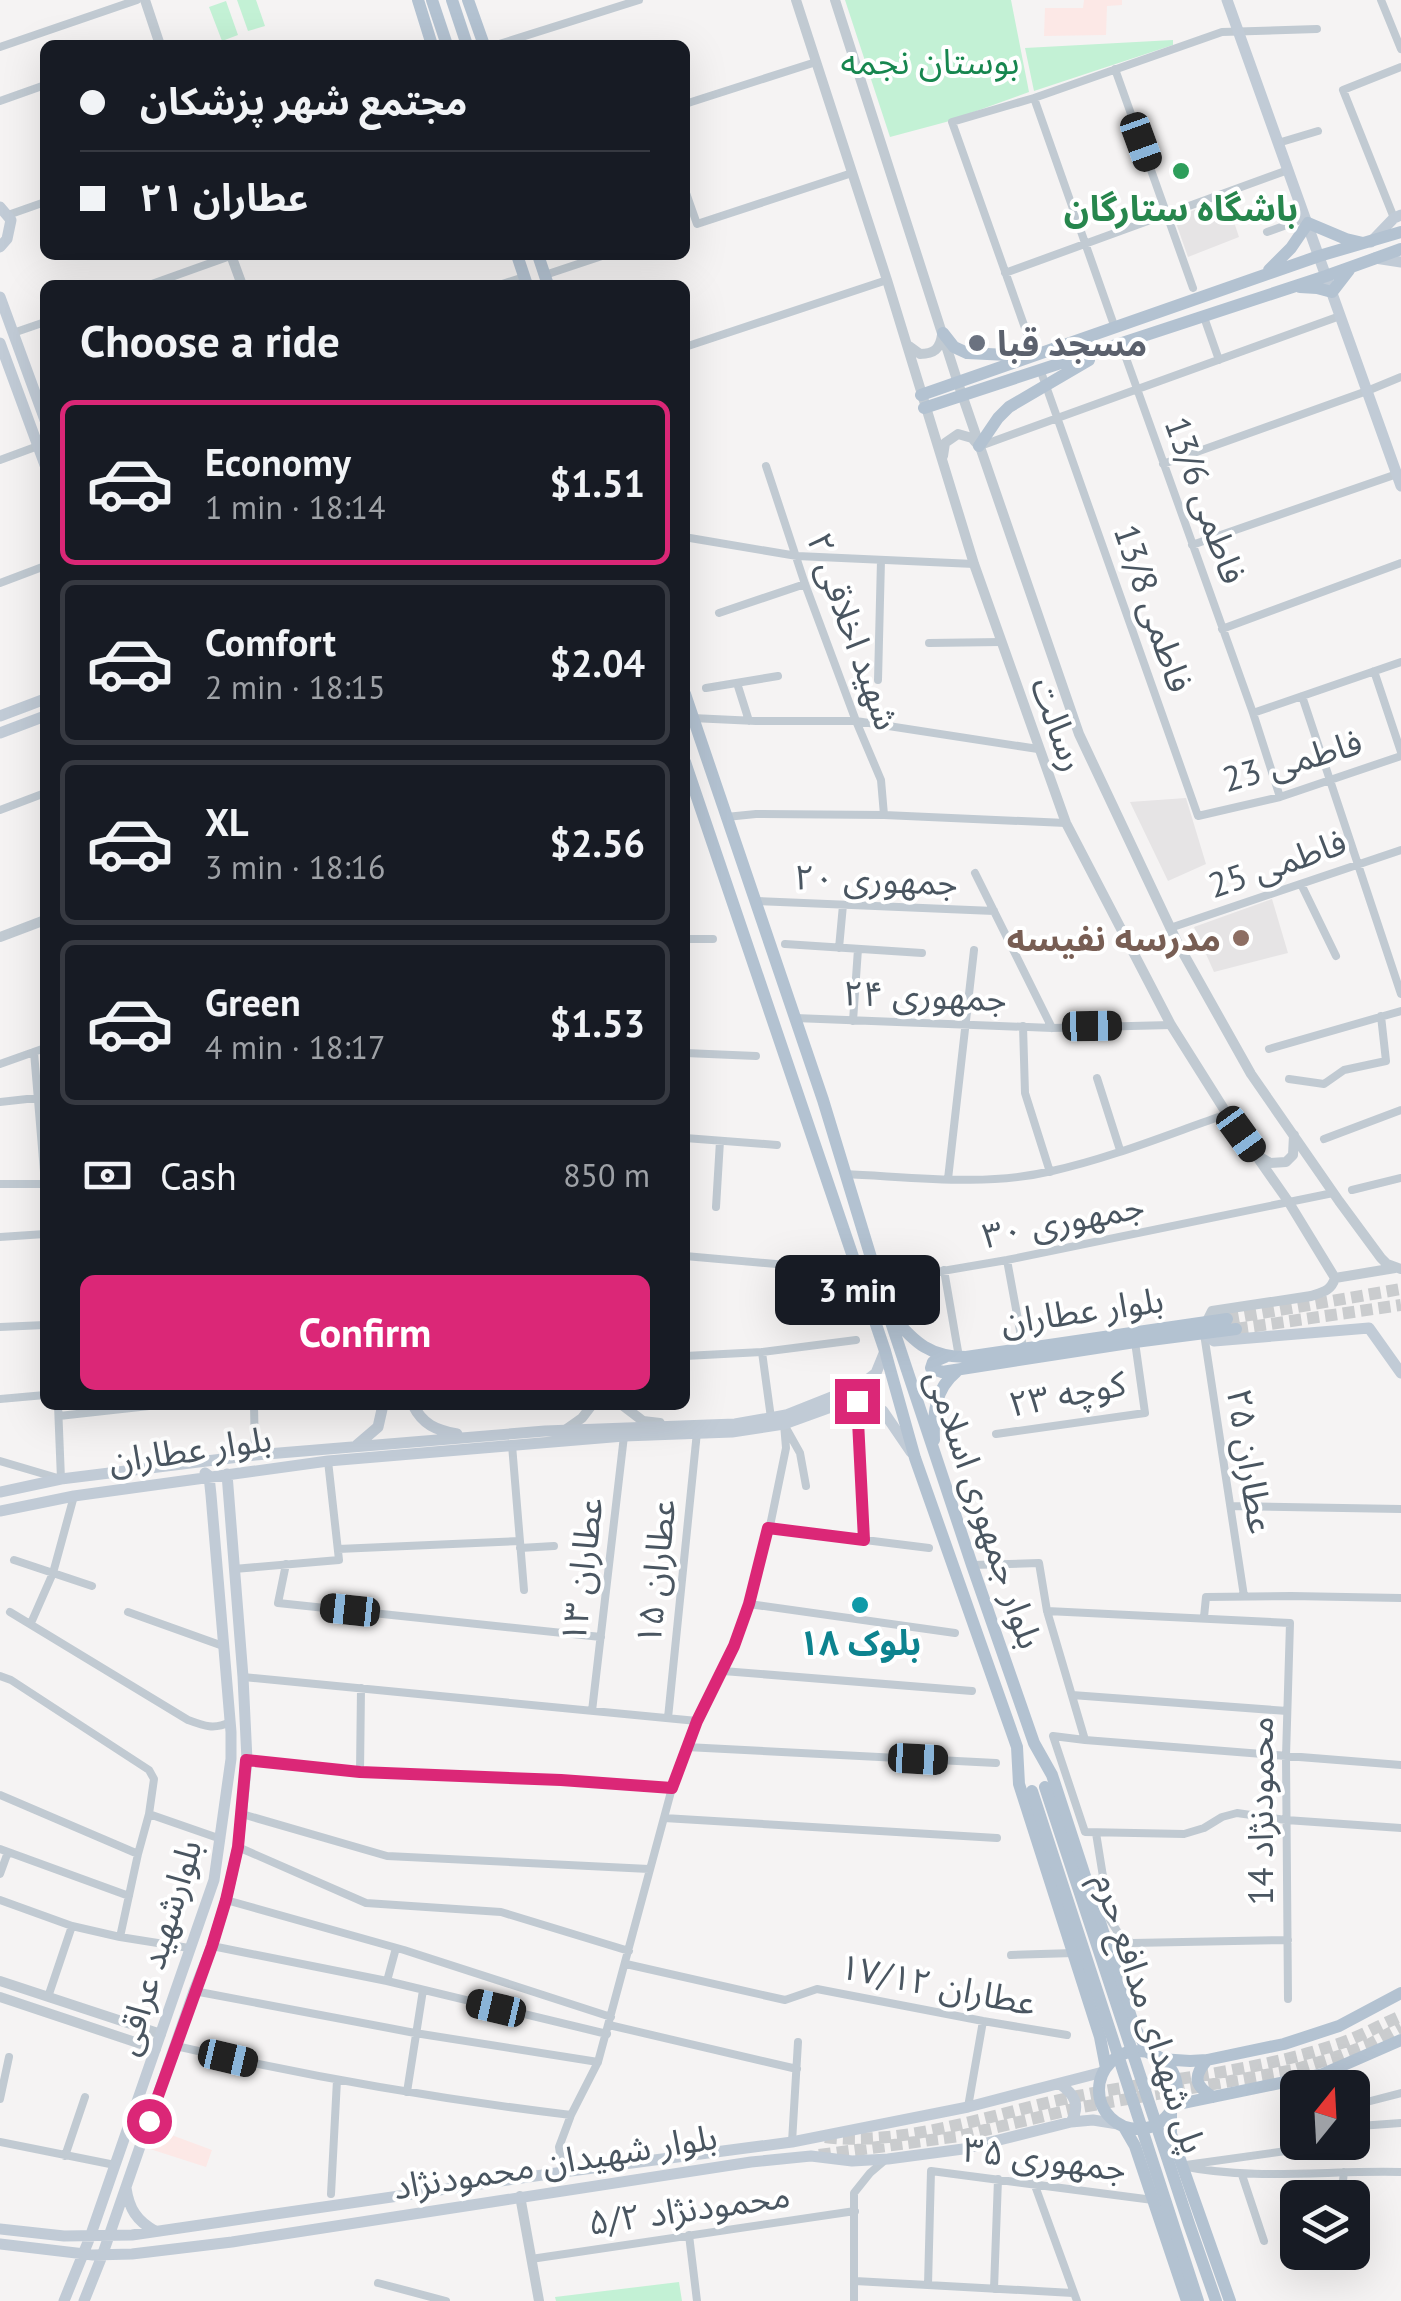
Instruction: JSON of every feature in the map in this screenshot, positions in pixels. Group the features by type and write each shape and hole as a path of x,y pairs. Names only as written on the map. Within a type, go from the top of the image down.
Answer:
{"main road":[{"path":"418,0 430,40"},
{"path":"432,0 445,40"},
{"path":"452,0 465,40"},
{"path":"468,0 482,40"},
{"path":"1227,0 1367,392 1396,454 1399,480"},
{"path":"0,258 11,228 11,220 4,211"},
{"path":"1368,243 1397,216"},
{"path":"1307,221 1346,239 1368,243"},
{"path":"1264,275 1291,248 1307,221"},
{"path":"943,333 954,347 968,353 1038,363 1115,328 1319,256 1401,232"},
{"path":"923,402 1038,363 1116,344 1401,249"},
{"path":"1375,258 1401,262"},
{"path":"1332,292 1353,266"},
{"path":"1288,288 1332,292"},
{"path":"0,298 40,406"},
{"path":"0,343 40,451"},
{"path":"979,446 1009,408 1116,344"},
{"path":"0,716 40,701"},
{"name":"بلوار جمهوری اسلامی","path":"690,711 795,1018 886,1310 972,1565 1034,1743 1052,1776 1137,2033 1154,2056"},
{"path":"0,733 40,718"},
{"name":"بلوار جمهوری اسلامی","path":"690,777 886,1356 915,1458 1018,1747 1020,1784 1094,2017 1105,2070"},
{"path":"886,1310 928,1350 955,1360 937,1401 934,1452"},
{"name":"بلوار عطاران","path":"955,1360 1135,1342 1232,1324"},
{"path":"1205,1329 1214,1341 1369,1328 1401,1374"},
{"name":"بلوار عطاران","path":"955,1360 1024,1347 1205,1329"},
{"path":"886,1356 894,1372 900,1373 902,1356"},
{"path":"859,1386 876,1373 886,1356"},
{"path":"859,1386 875,1386 880,1391 879,1396 861,1401"},
{"name":"بلوار عطاران","path":"0,1511 74,1496 328,1461 512,1445 676,1425 735,1424 786,1415 859,1386"},
{"path":"861,1401 887,1416 915,1458"},
{"name":"بلوار عطاران","path":"0,1492 61,1479 255,1454 470,1436 565,1430 624,1436 732,1432 784,1424 842,1403 861,1401"},
{"path":"353,1447 378,1427 382,1410"},
{"path":"416,1410 430,1426 470,1436"},
{"name":"بلوارشهید عراقی","path":"64,2301 214,1880 221,1839 231,1759 230,1722 205,1460"},
{"name":"بلوارشهید عراقی","path":"84,2301 212,1946 238,1847 246,1760 244,1677 227,1474"},
{"path":"211,1495 216,1486 228,1492"},
{"name":"پل شهدای مدافع حرم","path":"1034,1743 1038,1789 1198,2301"},
{"name":"پل شهدای مدافع حرم","path":"1018,1747 1038,1789 1216,2301"},
{"path":"1183,2298 1135,2146 1102,2105 1099,2085 1105,2070 1128,2052 1190,2062 1307,2038 1401,1993"},
{"path":"1094,2017 1112,2016 1126,2003"},
{"path":"1121,2125 1143,2129 1153,2126 1172,2108 1198,2098 1215,2098 1323,2074 1401,2040"},
{"path":"1154,2056 1174,2076 1171,2134 1230,2301"},
{"path":"1208,2060 1198,2070 1198,2078 1203,2091 1215,2098"},
{"name":"بلوار شهیدان محمودنژاد","path":"0,2229 64,2236 156,2232 792,2142 968,2107 1105,2070"},
{"path":"1060,2084 1076,2102 1072,2122"},
{"name":"بلوار شهیدان محمودنژاد","path":"0,2244 102,2256 132,2254 751,2162 811,2156 852,2161 888,2159 964,2149 1072,2122 1093,2120 1121,2125"},
{"path":"1135,2146 1152,2135 1171,2134"},
{"path":"126,2186 134,2215 156,2232"}],"street":[{"path":"0,47 137,0"},
{"path":"145,0 158,40"},
{"name":"رسالت","path":"796,0 974,564 1066,823 1171,1025 1288,1201 1334,1278"},
{"name":"رسالت","path":"835,0 960,389 1079,734 1170,928 1251,1074 1381,1258 1399,1268"},
{"path":"1381,0 1401,49"},
{"path":"512,40 633,1"},
{"path":"1115,328 1034,98 1222,32 1317,28"},
{"path":"690,102 816,62"},
{"path":"1397,216 1343,90 1401,66"},
{"path":"1116,69 1193,288"},
{"path":"0,101 40,87"},
{"name":"فاطمی 13/8","path":"1034,98 952,122 1198,816"},
{"path":"1278,143 1318,131"},
{"path":"1005,273 1288,170"},
{"path":"690,226 852,173"},
{"path":"4,211 40,203"},
{"path":"690,204 697,224"},
{"path":"1267,232 1307,221"},
{"path":"163,280 218,260"},
{"path":"546,280 593,260"},
{"path":"690,345 886,280"},
{"path":"942,460 945,444 958,434 972,438 979,446 1340,316"},
{"path":"1205,320 1218,360"},
{"path":"13,333 40,324"},
{"path":"905,341 913,350 926,354 938,348 943,333"},
{"name":"فاطمی 13/6","path":"1116,344 1137,390 1280,797"},
{"path":"1163,464 1400,380"},
{"path":"0,460 38,446"},
{"name":"شهید اخلاقی ۲","path":"766,466 805,584 881,780 884,816"},
{"path":"1192,545 1399,480"},
{"path":"690,538 796,556 974,564"},
{"path":"878,680 880,560"},
{"path":"1222,629 1401,564"},
{"path":"0,583 40,568"},
{"path":"719,613 805,584"},
{"path":"929,644 1001,642"},
{"path":"1252,713 1401,662"},
{"path":"1374,671 1401,754"},
{"path":"706,688 778,676"},
{"path":"737,683 748,720"},
{"path":"1302,696 1400,990"},
{"path":"692,718 856,721 1038,749"},
{"name":"فاطمی 23","path":"1198,816 1280,797 1401,754"},
{"path":"0,810 40,795"},
{"path":"726,817 884,816 1066,823"},
{"name":"فاطمی 25","path":"1170,928 1401,850"},
{"path":"975,872 1052,1028"},
{"path":"1301,884 1336,956"},
{"name":"جمهوری ۲۰","path":"755,901 994,911"},
{"path":"840,948 843,905"},
{"path":"0,937 40,922"},
{"path":"690,939 713,938"},
{"path":"785,944 922,953"},
{"path":"853,1020 858,949"},
{"path":"948,1179 974,950"},
{"path":"1268,1049 1401,1011"},
{"path":"1290,1078 1324,1084 1344,1070 1386,1061 1381,1016"},
{"name":"جمهوری ۲۴","path":"795,1018 1052,1028 1171,1025"},
{"path":"1023,1026 1025,1094 1050,1172"},
{"path":"0,1064 40,1050"},
{"path":"34,1052 40,1091"},
{"path":"690,1053 756,1056"},
{"path":"1098,1078 1120,1150"},
{"path":"0,1102 40,1097"},
{"path":"1324,1139 1401,1110"},
{"path":"845,1174 948,1179 1050,1172 1227,1114"},
{"path":"1255,1153 1270,1163 1286,1162 1293,1155 1294,1135"},
{"path":"690,1138 777,1145"},
{"path":"716,1207 720,1140"},
{"path":"1352,1190 1401,1178"},
{"path":"0,1184 40,1184"},
{"name":"جمهوری ۳۰","path":"878,1282 1007,1260 1333,1193"},
{"path":"0,1238 40,1234"},
{"path":"690,1257 832,1269"},
{"path":"1007,1260 1024,1347"},
{"path":"1205,1329 1212,1311 1312,1296 1327,1291 1334,1278 1399,1268"},
{"path":"944,1270 955,1360"},
{"path":"0,1327 40,1325"},
{"name":"عطاران ۲۵","path":"1205,1329 1244,1596"},
{"path":"690,1356 762,1352 856,1340"},
{"name":"کوچه ۲۳","path":"996,1434 1145,1413 1135,1342"},
{"path":"762,1352 771,1418"},
{"path":"0,1399 40,1395"},
{"path":"861,1401 864,1540"},
{"path":"0,1461 61,1479 58,1410"},
{"path":"58,1416 113,1410"},
{"path":"254,1410 255,1454"},
{"path":"565,1430 588,1410"},
{"path":"629,1410 643,1421 676,1425"},
{"path":"784,1424 800,1453 806,1486"},
{"path":"563,2172 559,2147 598,2062 672,1788 749,1604 786,1448 784,1424"},
{"name":"عطاران ۱۵","path":"668,1718 697,1432"},
{"name":"عطاران ۱۳","path":"592,1711 624,1436"},
{"path":"512,1445 524,1590"},
{"path":"234,1569 339,1560 328,1461"},
{"path":"31,1623 52,1572 74,1496"},
{"path":"1231,1506 1401,1509"},
{"path":"768,1528 929,1548"},
{"path":"338,1549 554,1546"},
{"path":"14,1560 92,1586"},
{"path":"972,1565 1039,1563 1048,1611 1085,1740"},
{"path":"286,1564 278,1603 601,1637"},
{"path":"1048,1611 1204,1617 1206,1597 1401,1598"},
{"path":"749,1604 955,1633"},
{"path":"10,1612 188,1720 207,1728 230,1722"},
{"path":"128,1612 223,1646"},
{"name":"محمودنژاد 14","path":"1204,1617 1290,1623 1286,1756 1288,1999"},
{"path":"723,1671 972,1691"},
{"path":"0,1676 148,1770 154,1779 120,1937"},
{"path":"244,1677 697,1721"},
{"path":"360,1772 361,1688"},
{"path":"1072,1695 1287,1711"},
{"path":"1401,1765 1054,1736 1084,1832 1184,1834 1237,1813 1401,1828"},
{"path":"686,1747 996,1763"},
{"path":"246,1760 360,1772 672,1788"},
{"path":"0,1796 138,1854"},
{"path":"149,1814 221,1839"},
{"path":"242,1814 386,1856 650,1869"},
{"path":"664,1818 998,1838"},
{"path":"1096,1832 1110,1920 1119,1934 1132,1943 1288,1940"},
{"path":"238,1847 366,1903 501,1912 629,1951"},
{"path":"0,1874 4,1850 129,1896"},
{"path":"0,1900 72,1926 189,1948"},
{"path":"226,1900 396,1948 609,2025"},
{"path":"48,1997 72,1926"},
{"path":"212,1946 609,2025 797,2069"},
{"path":"387,1981 396,1948"},
{"path":"1010,1955 1074,1953"},
{"name":"عطاران ۱۷/۱۲","path":"626,1964 786,2000 817,1989 1067,2035"},
{"path":"0,1981 161,2034"},
{"path":"407,2092 423,1990"},
{"path":"194,1992 598,2062"},
{"path":"0,1997 156,2049"},
{"path":"968,2107 983,2022"},
{"path":"792,2142 798,2042"},
{"path":"176,2046 290,2072 571,2115"},
{"path":"0,2099 10,2057"},
{"path":"331,2194 337,2080"},
{"path":"1370,2101 1401,2093"},
{"path":"65,2156 85,2097"},
{"path":"1370,2125 1401,2123"},
{"path":"0,2142 115,2166"},
{"path":"1182,2166 1280,2150"},
{"path":"854,2301 854,2194 870,2173 888,2159"},
{"path":"1182,2166 1242,2175 1401,2172"},
{"name":"جمهوری ۳۵","path":"928,2285 930,2171 1154,2200"},
{"path":"1343,2180 1344,2172"},
{"path":"1242,2175 1264,2241"},
{"path":"994,2289 998,2179"},
{"path":"855,2281 1075,2297 1034,2183"},
{"path":"520,2196 539,2301"},
{"name":"محمودنژاد ۵/۲","path":"531,2259 854,2211"},
{"path":"688,2234 697,2301"},
{"path":"378,2284 446,2301"}],"shaded area":[{"path":"1084,0 1122,0 1122,5 1107,6 1106,35 1044,36 1045,8 1083,8"},
{"path":"1226,198 1239,237 1188,257 1176,217"},
{"path":"1186,798 1206,864 1168,881 1130,802"},
{"name":"مدرسه نفیسه","path":"1272,899 1288,953 1214,972 1194,927"},
{"path":"158,2130 212,2150 206,2167 150,2149"}],"green space":[{"path":"237,0 256,0 265,26 248,31"},
{"name":"بوستان نجمه","path":"845,0 1011,0 1029,92 890,137"},
{"path":"226,1 238,35 222,40 209,7"},
{"path":"1173,40 1173,45 1034,91 1025,48"},
{"path":"679,2282 682,2301 556,2301 555,2297"}],"tunnel":[{"path":"1227,1319 1401,1289"},
{"path":"1236,1329 1401,1305"},
{"path":"825,2137 856,2139 920,2133 1078,2096 1270,2063 1341,2043 1401,2016"},
{"path":"819,2155 960,2136 1082,2107 1294,2070 1370,2044 1401,2027"}],"place":[{"name":"باشگاه ستارگان","path":"1181,171"},
{"name":"مسجد قبا","path":"977,343"},
{"name":"مدرسه نفیسه","path":"1241,938"},
{"name":"بلوک ۱۸","path":"860,1605"}],"route":[{"path":"149,2121 226,1900 238,1847 246,1760 360,1772 672,1788 697,1721 734,1646 768,1528 864,1540 857,1401"}]}
